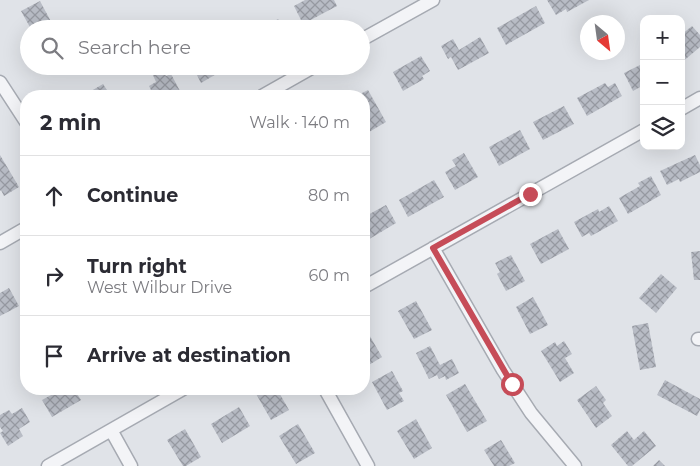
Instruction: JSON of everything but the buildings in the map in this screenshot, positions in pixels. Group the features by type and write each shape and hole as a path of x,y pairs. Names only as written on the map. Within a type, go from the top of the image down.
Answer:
{"street":[{"path":"370,35 433,0"},
{"path":"273,90 299,75"},
{"path":"0,82 20,113"},
{"path":"685,107 700,98"},
{"path":"370,284 640,132"},
{"path":"0,242 20,231"},
{"path":"433,248 503,370 531,412 575,466"},
{"path":"48,466 172,395"},
{"path":"328,395 368,466"},
{"path":"110,430 131,466"}],"route":[{"path":"512,384 433,248 530,194"}]}
